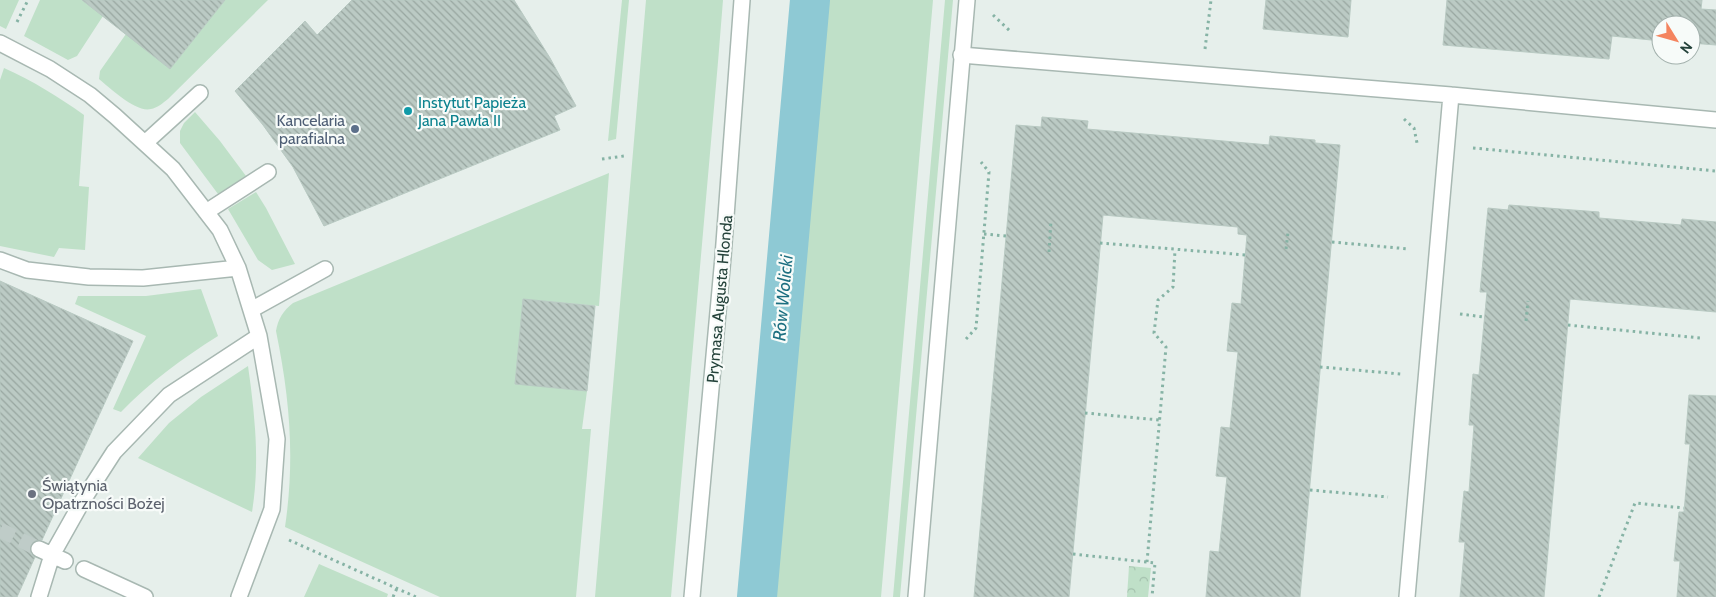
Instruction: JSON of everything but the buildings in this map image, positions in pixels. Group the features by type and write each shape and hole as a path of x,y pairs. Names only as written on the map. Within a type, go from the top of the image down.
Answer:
{"street":[{"name":"Prymasa Augusta Hlonda","path":"692,597 723,256 742,0"},
{"path":"916,597 967,0"},
{"path":"0,43 50,69 90,95 173,169 220,230 238,268 259,336 277,439 272,509 239,597"},
{"path":"961,55 1716,120"},
{"path":"145,143 200,93"},
{"path":"1407,597 1451,96"},
{"path":"206,212 268,172"},
{"path":"0,260 27,270 89,277 143,278 238,268"},
{"path":"251,310 325,269"},
{"path":"39,597 52,555 83,500 114,452 169,395 259,336"},
{"path":"84,569 145,597"}],"path":[{"path":"1205,50 1211,0"},
{"path":"1399,115 1414,128 1417,144 1716,171"},
{"path":"602,159 624,156"},
{"path":"1049,252 1052,220"},
{"path":"1286,249 1288,232"},
{"path":"984,234 1006,236"},
{"path":"1332,242 1437,251"},
{"path":"1100,243 1246,255"},
{"path":"1147,562 1166,347 1154,333 1158,300 1173,287 1175,250"},
{"path":"1526,321 1528,301"},
{"path":"1454,314 1484,317"},
{"path":"1568,325 1700,338"},
{"path":"1320,366 1426,376"},
{"path":"1085,413 1159,420"},
{"path":"1310,490 1416,499"},
{"path":"1599,597 1635,503 1684,508"},
{"path":"265,529 416,597"},
{"path":"1073,554 1155,563 1152,597"},
{"path":"392,597 396,588"}],"green space":[{"path":"0,0 19,0 6,29 0,26"},
{"path":"40,0 82,0 103,16 77,56 68,60 24,36"},
{"path":"225,0 268,0 160,105 151,109 138,107 124,99 99,79 100,71 126,34 170,69"},
{"path":"622,0 629,0 616,139 608,141"},
{"path":"646,0 723,0 718,62 671,597 595,597"},
{"path":"829,0 933,0 881,597 775,597"},
{"path":"945,0 953,0 900,597 893,597"},
{"path":"4,68 46,90 84,115 79,186 89,187 85,250 59,248 54,257 0,246 0,80"},
{"path":"195,112 246,176 218,194 180,143 180,131 184,123"},
{"path":"609,173 599,306 523,299 515,383 587,391 582,429 591,429 576,597 440,597 285,527 290,477 290,429 285,381 276,331 286,309 293,303"},
{"path":"256,192 295,264 272,270 258,260 228,209"},
{"path":"201,289 218,336 167,371 121,412 113,409 146,336 75,304 78,296 146,296"},
{"path":"248,366 256,439 256,475 252,512 138,458 169,423 201,397"},
{"path":"319,564 388,594 387,597 304,597"},
{"path":"1129,566 1151,568 1148,597 1127,597"}],"waterway":[{"name":"Rów Wolicki","path":"757,597 810,0"}],"tunnel":[{"path":"0,530 39,549"}],"place":[{"name":"Instytut Papieża Jana Pawła II","path":"408,111"},
{"name":"Kancelaria parafialna","path":"355,129"},
{"name":"Świątynia Opatrzności Bożej","path":"32,494"}]}
